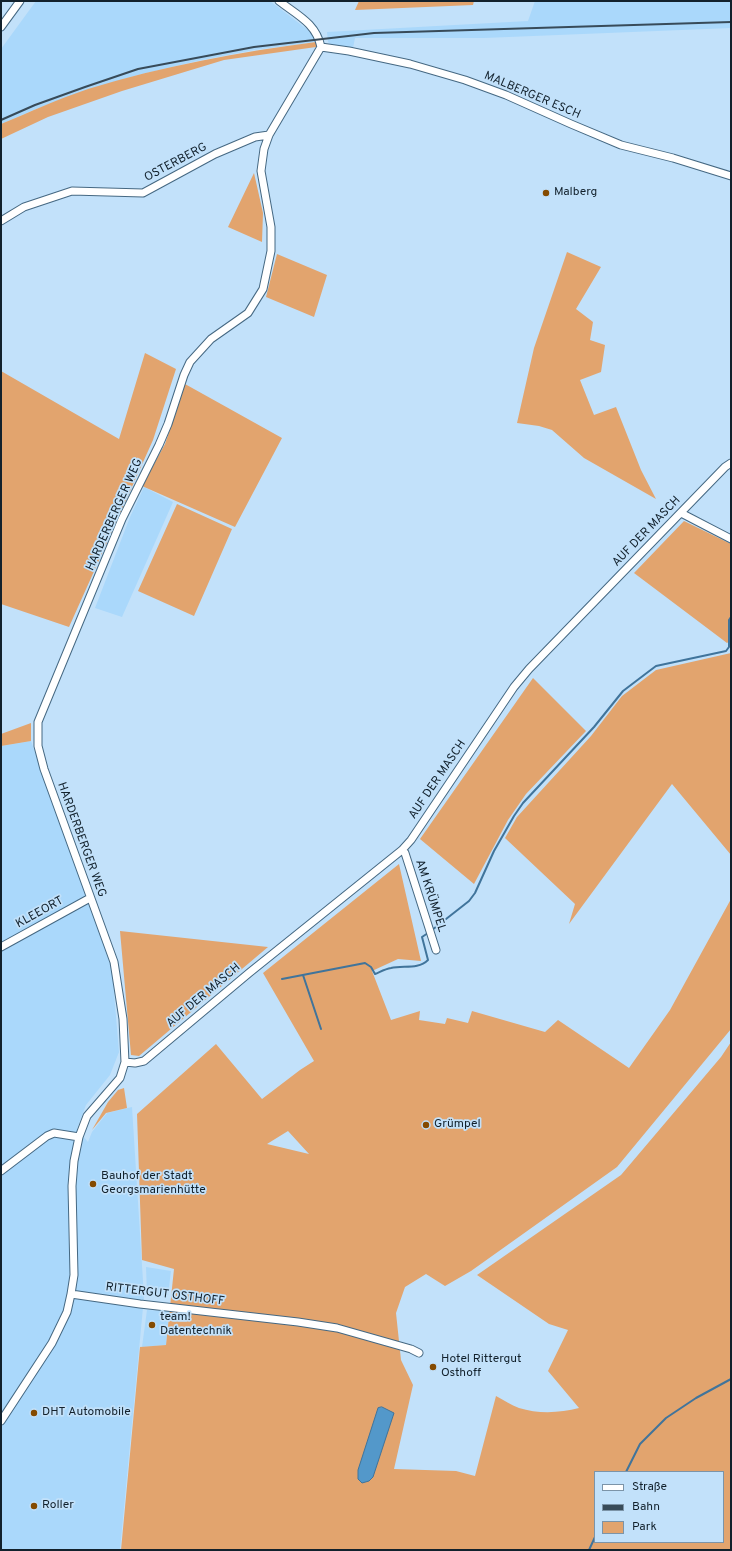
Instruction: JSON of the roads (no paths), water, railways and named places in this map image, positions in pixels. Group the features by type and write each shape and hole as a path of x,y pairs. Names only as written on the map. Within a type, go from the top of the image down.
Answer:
{"street":[{"path":"1,27 20,1"},
{"path":"279,1 309,23 316,31 321,47"},
{"name":"HARDERBERGER WEG","path":"125,1062 123,1019 114,962 44,770 38,746 38,722 122,520 160,445 184,375 190,362 211,338 248,313 263,288 271,251 271,227 261,171 264,149 269,135 321,47"},
{"name":"MALBERGER ESCH","path":"321,47 410,64 465,80 506,95 621,145 673,158 731,176"},
{"name":"OSTERBERG","path":"1,221 24,206 72,191 143,193 215,154 255,137 269,135"},
{"name":"AUF DER MASCH","path":"125,1062 135,1063 144,1061 249,973 402,850 411,840 514,687 529,669 725,467 731,463"},
{"path":"681,513 731,539"},
{"name":"AM KRÜMPEL","path":"402,850 436,950"},
{"name":"KLEEORT","path":"1,947 90,898"},
{"path":"1,1421 56,1336 67,1312 74,1275 72,1186 74,1161 79,1136 87,1116 120,1078 125,1062"},
{"path":"1,1171 47,1136 54,1133 79,1136"},
{"name":"RITTERGUT OSTHOFF","path":"71,1294 337,1328 411,1349 418,1353"}],"waterway":[{"path":"432,930 469,901 475,893 494,851 523,803 594,727 623,691 656,666 726,651 729,647 729,620 731,617"},
{"path":"282,979 365,963 371,967 375,974 391,968 420,965 428,960 422,937 428,933"},
{"path":"303,975 321,1029"},
{"path":"626,1471 640,1444 666,1418 696,1398 731,1379"},
{"path":"589,1550 594,1539"}],"railway":[{"path":"1,120 35,105 138,69 254,47 374,33 731,22"}],"place":[{"name":"Malberg","path":"546,193"},
{"name":"Grümpel","path":"426,1125"},
{"name":"Bauhof der Stadt Georgsmarienhütte","path":"93,1184"},
{"name":"team! Datentechnik","path":"152,1325"},
{"name":"Hotel Rittergut Osthoff","path":"433,1367"},
{"name":"DHT Automobile","path":"34,1413"},
{"name":"Roller","path":"34,1506"}]}
